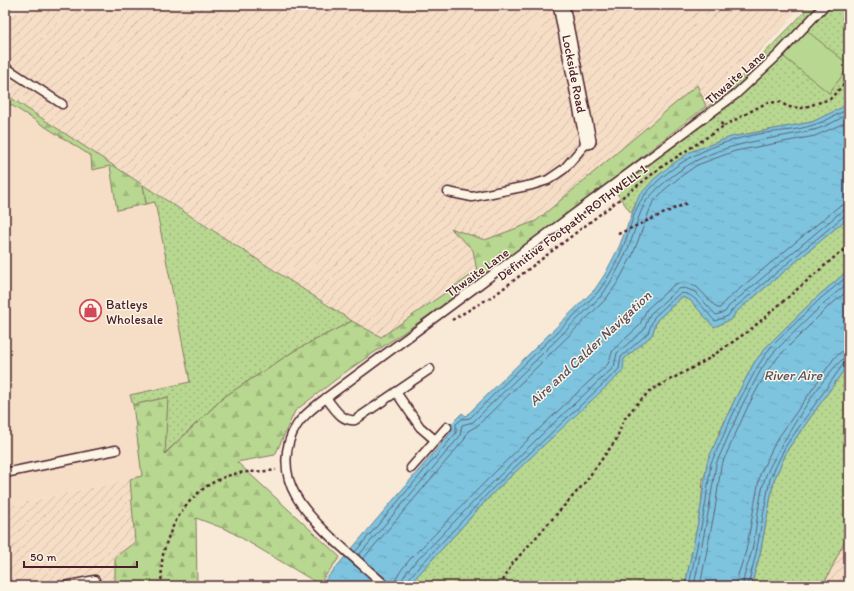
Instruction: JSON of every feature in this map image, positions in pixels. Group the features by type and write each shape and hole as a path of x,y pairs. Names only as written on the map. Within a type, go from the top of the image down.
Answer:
{"street":[{"name":"Lockside Road","path":"561,5 588,141"}],"lane":[{"name":"Thwaite Lane","path":"386,586 310,515 295,496 285,470 288,445 296,426 326,398 736,94 778,55 824,5"},
{"path":"5,67 62,104"},
{"path":"448,192 472,197 532,185 548,180 564,169 588,141"},
{"path":"326,398 342,417 350,421 355,420 430,369"},
{"path":"396,392 420,426 435,440"},
{"path":"411,468 447,428"},
{"path":"5,473 116,450"},
{"path":"65,586 95,580"}],"path":[{"name":"Definitive Footpath ROTHWELL 1","path":"446,324 496,294 663,166 724,126 766,103 780,102 788,107 802,108 824,102 830,99 849,79"},
{"path":"709,115 724,126"},
{"path":"618,234 687,203"},
{"path":"500,586 512,564 582,486 616,440 624,419 651,390 705,361 750,330 837,255 849,247"},
{"path":"161,586 163,556 172,527 186,505 205,487 233,474 285,470"}],"shaded area":[{"path":"61,5 801,5 786,24 706,106 697,85 536,221 485,240 451,229 473,251 477,271 380,337 352,321 5,94 5,15"},
{"path":"5,101 91,156 110,166 117,210 155,202 191,382 130,395 143,476 5,507"},
{"path":"130,479 135,542 115,557 115,586 5,586 5,507"},
{"path":"849,532 849,586 823,586"}],"green space":[{"path":"810,5 849,5 849,104 812,122 731,137 690,152 639,196 631,213 611,185 728,90"},
{"path":"806,30 849,65 829,93 784,57"},
{"path":"697,85 706,106 516,256 347,371 295,411 275,455 237,462 340,557 319,584 228,530 196,518 197,586 115,586 115,557 135,542 130,479 142,476 133,405 168,397 165,454 224,397 294,351 352,321 381,337 477,271 473,250 450,228 485,240 536,221"},
{"path":"5,94 143,185 146,204 117,210 110,166 92,170 91,156 5,101"},
{"path":"143,185 352,321 294,351 224,397 164,454 168,397 133,405 130,395 190,382 155,202 146,204"},
{"path":"849,217 849,270 818,296 767,346 754,363 719,433 703,480 701,507 685,586 408,586 494,492 553,435 624,359 652,335 657,320 682,297 690,300 714,327 732,319 735,313"},
{"path":"849,363 849,532 823,586 751,586 760,554 774,480 788,449"}],"water":[{"name":"Aire and Calder Navigation","path":"849,104 849,217 735,313 732,319 714,327 690,300 682,297 657,320 652,335 624,359 623,371 494,492 408,586 320,586 453,430 450,425 462,413 466,416 595,289 605,274 619,247 639,196 654,179 690,152 731,137 812,122"},
{"name":"River Aire","path":"849,270 849,363 788,449 774,480 760,554 751,586 685,586 701,507 707,462 735,399 754,363 767,346 818,296"}],"place":[{"name":"Batleys Wholesale","path":"91,311"}]}
